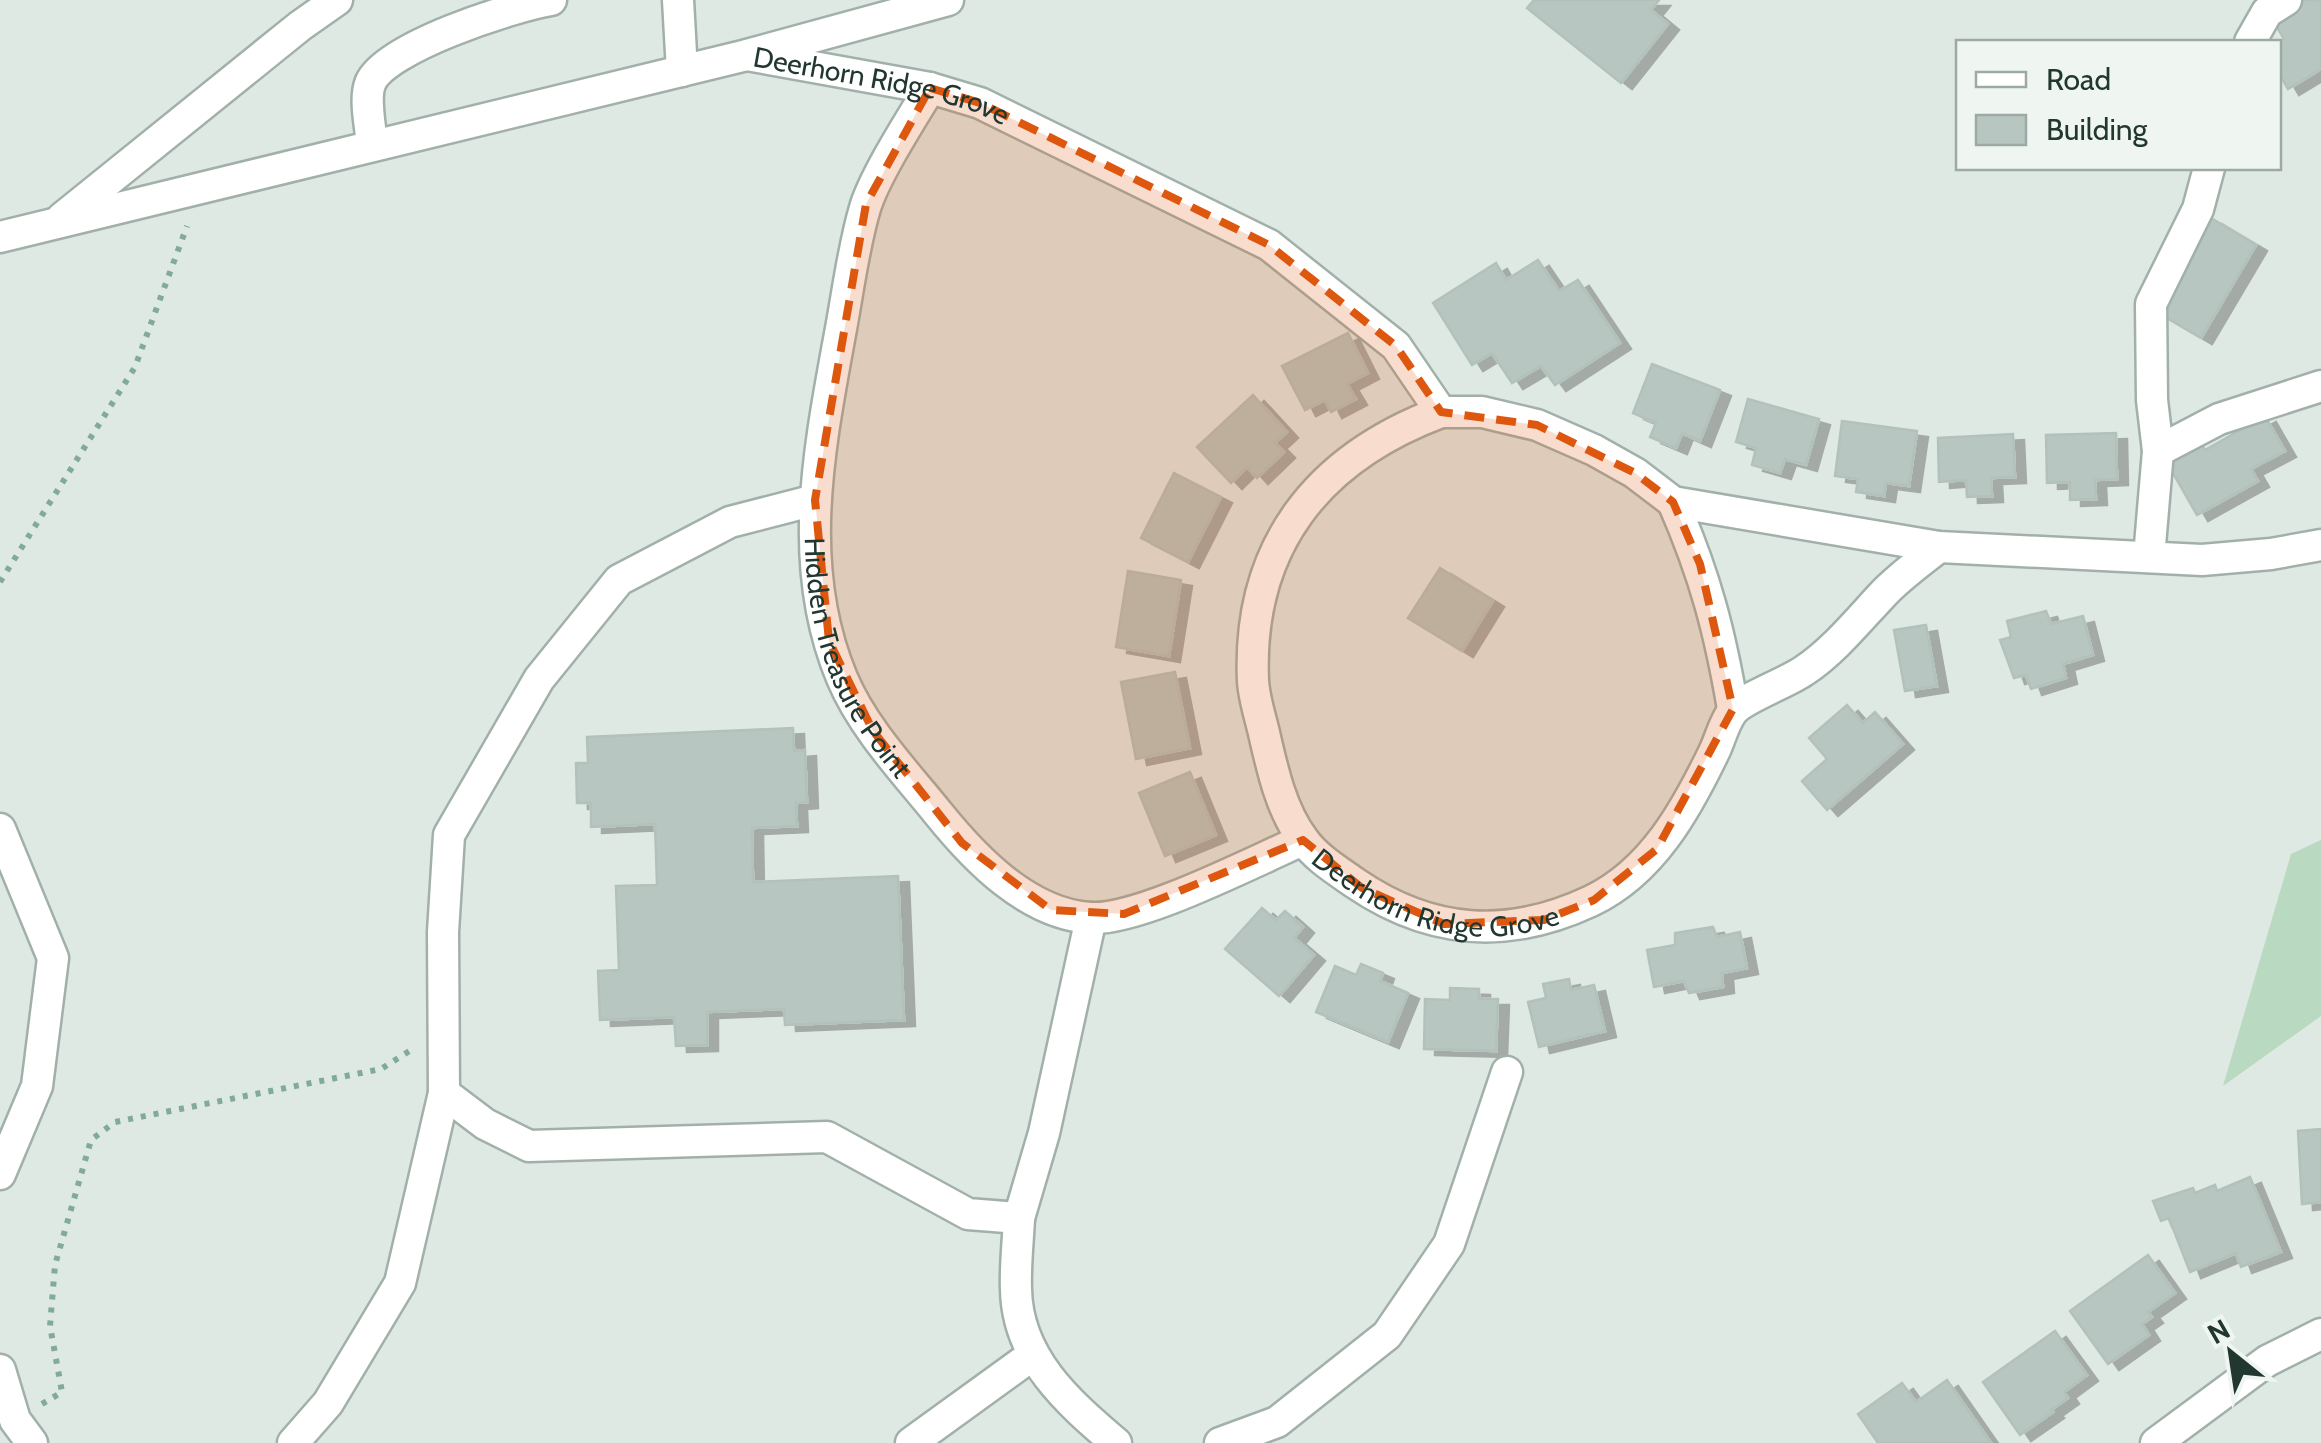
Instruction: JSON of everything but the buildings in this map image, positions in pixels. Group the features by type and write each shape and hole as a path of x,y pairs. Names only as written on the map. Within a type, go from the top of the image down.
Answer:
{"street":[{"path":"56,224 337,0"},
{"path":"372,146 368,87 378,68 474,20 551,0"},
{"path":"678,0 682,71"},
{"path":"747,54 948,0"},
{"path":"2251,40 2267,12 2286,0"},
{"name":"Deerhorn Ridge Grove","path":"0,237 747,54 930,88 980,103 1270,245 1396,346 1441,412"},
{"name":"Hidden Treasure Point","path":"930,88 866,204 828,400 814,500 814,552 829,641 843,680 873,731 962,843 1008,883 1051,910 1091,918 1124,914 1303,840"},
{"path":"2149,557 2158,452 2152,400 2151,304 2198,209 2208,170"},
{"path":"2158,452 2219,419 2321,386"},
{"name":"Deerhorn Ridge Grove","path":"1733,709 1690,802 1657,849 1626,879 1594,900 1544,920 1492,928 1444,924 1402,911 1335,868 1303,840 1281,795 1253,685 1254,628 1262,584 1280,539 1314,492 1354,456 1400,427 1441,412 1482,412 1537,425 1635,473 1673,502 1938,547 2202,560 2321,545"},
{"path":"293,1443 328,1402 400,1283 444,1093 443,932 449,835 539,680 619,580 730,522 814,500"},
{"path":"1673,502 1700,564 1722,643 1733,709 1807,670 1890,587 1938,547"},
{"path":"0,830 53,958 37,1086 0,1174"},
{"path":"1091,918 1044,1133 1019,1218 1016,1294 1031,1356 1069,1402 1116,1443"},
{"path":"1220,1443 1277,1422 1387,1335 1449,1244 1507,1072"},
{"path":"444,1093 484,1124 529,1146 826,1137 968,1214 1019,1218"},
{"path":"2156,1443 2267,1361 2321,1334"},
{"path":"911,1443 1031,1356"},
{"path":"0,1370 24,1432"}],"path":[{"path":"0,582 135,367 202,187"},
{"path":"24,1432 62,1392 50,1326 55,1265 91,1140 115,1122 381,1069 446,1028"}],"highlighted area":[{"path":"930,88 980,103 1269,245 1396,346 1441,412 1537,425 1635,473 1673,502 1700,564 1733,709 1657,849 1594,900 1544,920 1444,924 1362,888 1303,840 1124,914 1051,910 962,843 873,731 829,641 815,500 866,204"}],"green space":[{"path":"2321,840 2321,1016 2223,1086 2291,854"}]}
